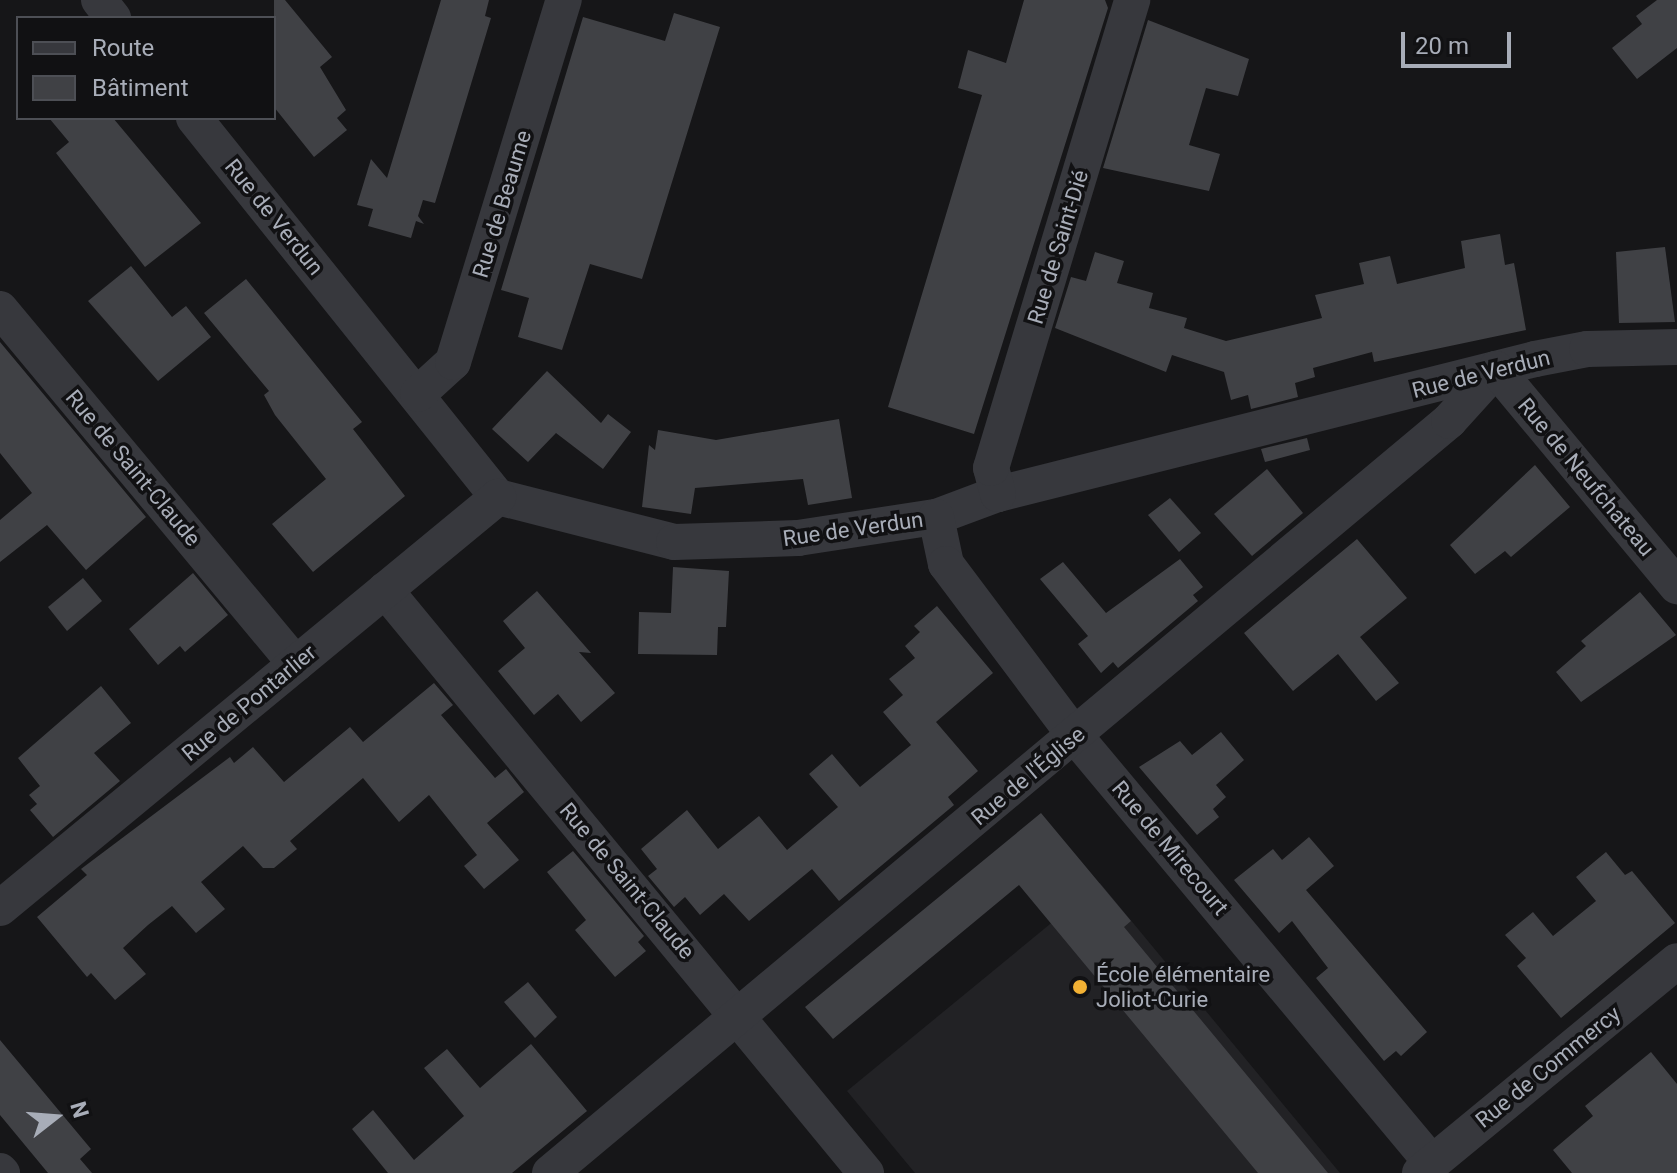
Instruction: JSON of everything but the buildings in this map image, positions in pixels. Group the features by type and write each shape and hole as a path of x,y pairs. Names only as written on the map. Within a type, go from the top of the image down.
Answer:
{"street":[{"path":"99,0 111,16"},
{"name":"Rue de Beaume","path":"418,394 453,362 564,0"},
{"name":"Rue de Saint-Dié","path":"998,494 991,468 1132,0"},
{"name":"Rue de Verdun","path":"196,120 498,497 553,515 686,542 798,538 936,517 998,494 1496,369 1587,349 1677,347"},
{"name":"Rue de Saint-Claude","path":"0,309 296,664"},
{"name":"Rue de Neufchateau","path":"1496,369 1677,586"},
{"name":"Rue de l'Église","path":"550,1173 1076,737 1449,421 1496,369"},
{"name":"Rue de Pontarlier","path":"0,908 498,497"},
{"name":"Rue de Mirecourt","path":"936,517 946,564 1076,737 1426,1168"},
{"name":"Rue de Saint-Claude","path":"385,590 866,1173"},
{"name":"Rue de Commercy","path":"1426,1168 1677,961"}],"shaded area":[{"name":"École élémentaire Joliot-Curie","path":"1100,883 1340,1173 915,1173 847,1091"}],"place":[{"name":"École élémentaire Joliot-Curie","path":"1080,987"}]}
